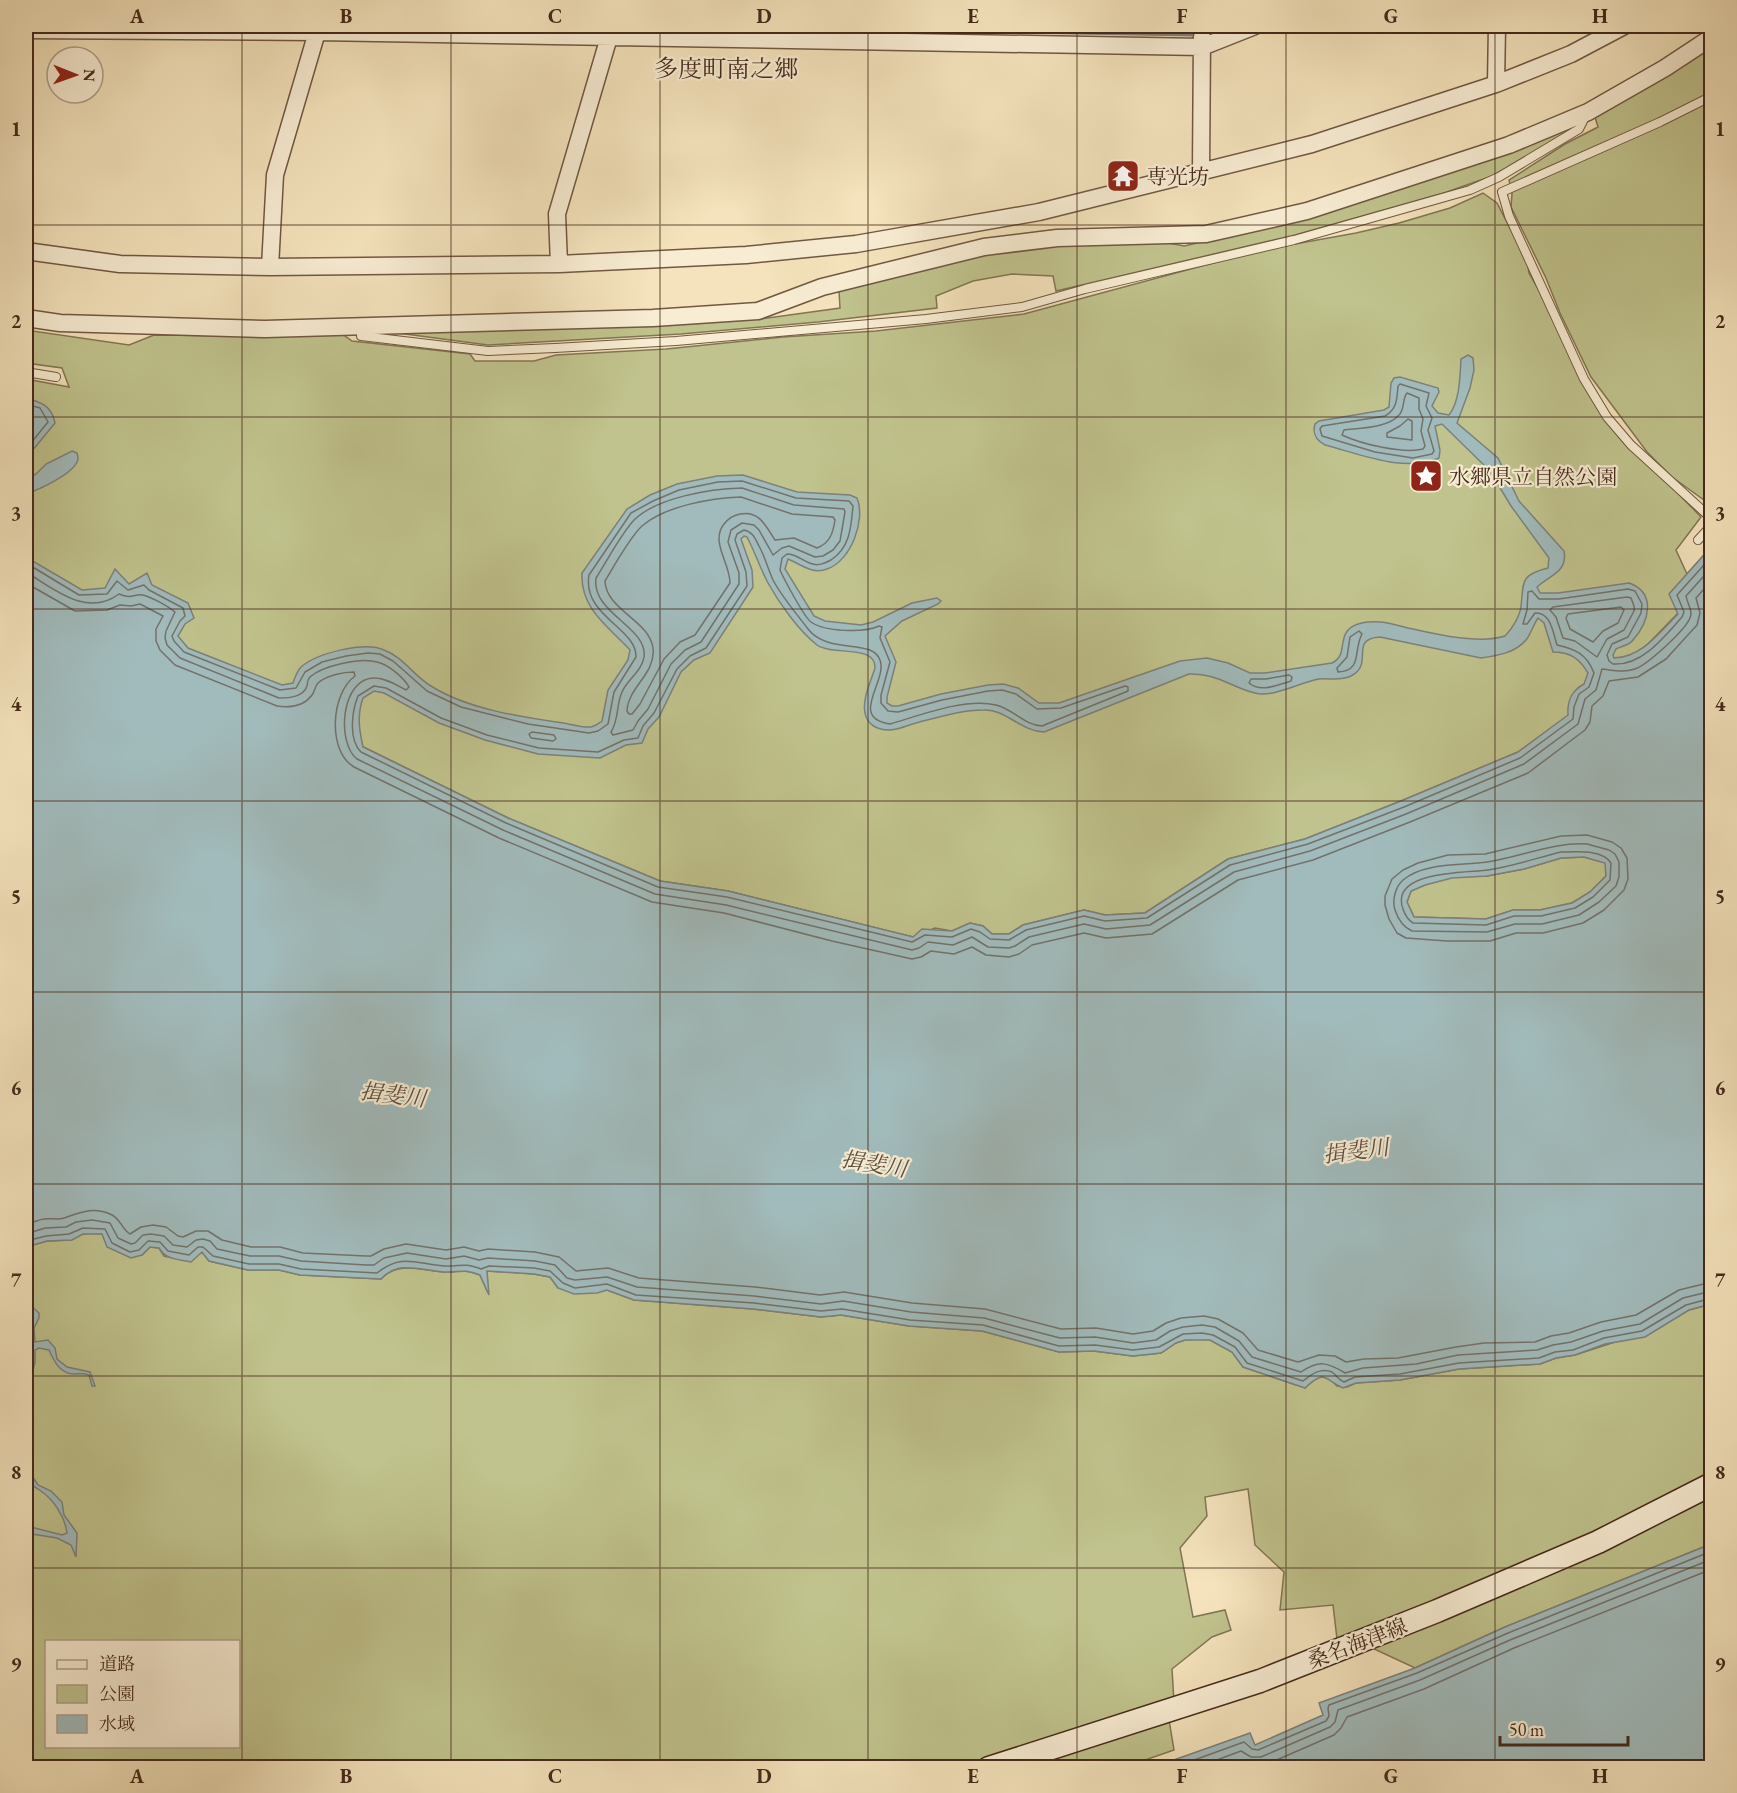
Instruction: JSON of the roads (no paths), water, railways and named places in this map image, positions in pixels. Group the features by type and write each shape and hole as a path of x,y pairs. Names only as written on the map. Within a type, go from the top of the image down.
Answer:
{"main road":[{"name":"桑名海津線","path":"989,1767 1260,1681 1437,1611 1599,1542 1712,1484"}],"street":[{"path":"26,30 1202,42 1255,26"},
{"path":"1496,84 1497,26"},
{"path":"26,251 120,264 270,267 559,264 746,255 856,244 1039,212 1312,144 1496,84 1571,54 1624,26"},
{"path":"270,267 275,175 317,32"},
{"path":"559,264 557,214 609,37"},
{"path":"26,318 60,323 265,329 642,318 758,311 822,287 959,252 1056,238 1206,234 1307,211 1509,145 1588,112 1665,68 1712,37"},
{"path":"1201,170 1202,42"}],"lane":[{"path":"1503,192 1660,122 1712,96"},
{"path":"361,326 361,336 488,351 676,341 926,319 1022,307 1085,289 1294,240 1470,189 1499,177 1579,129 1588,112"},
{"path":"1499,177 1509,216 1584,379 1607,417 1632,445 1712,519"},
{"path":"26,372 56,377"},
{"path":"1698,540 1712,525"}],"water":[{"name":"揖斐川","path":"1468,355 1473,358 1474,370 1457,423 1498,458 1519,501 1564,551 1565,558 1561,568 1537,587 1540,593 1558,593 1629,583 1644,594 1648,608 1643,625 1632,642 1616,649 1614,658 1633,654 1641,649 1678,614 1669,594 1711,547 1711,1304 1689,1310 1645,1337 1605,1344 1540,1364 1459,1369 1400,1380 1356,1383 1343,1388 1321,1377 1305,1388 1243,1367 1232,1352 1210,1340 1185,1340 1161,1353 1133,1356 1094,1351 1059,1352 982,1331 909,1326 841,1315 821,1317 753,1309 634,1300 607,1290 574,1294 558,1288 550,1277 534,1274 487,1271 489,1295 480,1275 465,1271 443,1272 402,1268 388,1273 381,1279 300,1275 279,1270 248,1270 209,1261 202,1252 191,1262 169,1257 159,1248 150,1247 142,1255 131,1258 107,1247 102,1234 83,1234 72,1240 47,1241 26,1247 26,557 82,590 105,588 115,569 129,584 147,573 152,585 188,603 194,618 185,624 178,636 188,648 282,685 293,683 301,667 318,657 341,650 376,648 391,653 431,686 461,701 512,715 592,727 602,721 608,690 628,660 630,650 591,607 583,586 582,573 627,509 650,495 677,484 717,476 743,475 797,492 850,495 857,498 858,528 849,549 836,565 817,571 788,559 785,569 814,616 825,621 861,625 873,622 912,603 937,598 941,601 902,621 885,636 896,662 887,703 898,706 941,694 1003,684 1018,688 1039,703 1059,703 1180,661 1207,658 1228,663 1250,673 1265,673 1332,663 1340,655 1346,632 1365,622 1386,623 1459,638 1484,639 1505,636 1519,614 1525,581 1532,574 1548,568 1549,558 1511,506 1490,471 1442,424 1435,426 1440,450 1439,458 1411,464 1367,457 1325,445 1314,434 1315,424 1319,421 1384,410 1389,407 1391,383 1394,378 1400,377 1438,388 1439,392 1432,406 1438,413 1449,415 1457,396 1461,359","holes":["744,536 747,537 778,599 796,625 810,639 824,648 861,653 873,661 875,668 864,708 871,724 885,730 933,718 984,710 999,713 1035,731 1044,732 1189,674 1215,678 1255,693 1278,692 1319,679 1339,679 1351,676 1358,671 1361,665 1365,642 1380,637 1481,658 1493,656 1511,651 1522,644 1528,638 1538,618 1544,623 1553,652 1574,657 1588,673 1584,684 1571,697 1568,715 1518,752 1305,839 1228,859 1145,913 1105,915 1084,910 1023,925 1009,934 992,934 983,926 970,923 952,931 922,929 913,937 728,891 660,881 508,818 363,747 360,710 363,698 374,691 384,693 439,723 485,740 538,754 600,758 626,745 642,743 648,729 659,717 681,672 694,660 710,653 753,587 752,570 741,539","1584,857 1605,863 1606,876 1590,892 1572,903 1540,910 1513,910 1486,919 1414,917 1407,902 1411,891 1425,885 1452,878 1487,876 1524,869 1561,858"]},
{"path":"26,398 45,406 54,417 55,423 32,451 32,472 35,475 46,464 72,451 77,453 78,461 61,477 26,494"},
{"path":"26,1289 27,1302 39,1313 34,1328 35,1342 48,1340 55,1348 57,1359 67,1367 90,1372 95,1386 92,1386 89,1375 69,1373 61,1369 49,1350 39,1348 35,1350 35,1363 30,1379 31,1404 27,1427 32,1455 32,1476 38,1485 51,1491 62,1502 64,1515 77,1533 76,1557 71,1545 57,1538 32,1534 26,1539 26,1530 31,1527 62,1535 67,1533 64,1521 54,1504 26,1479"},
{"path":"1711,1544 1711,1767 1154,1767 1250,1733 1255,1745 1323,1715 1319,1703 1415,1668 1505,1627"}],"waterway":[{"path":"721,26 1193,34 1213,26"}],"place":[{"name":"専光坊","path":"1123,176"},
{"name":"水郷県立自然公園","path":"1426,476"}],"district":[{"name":"多度町南之郷","path":"726,68"}]}
